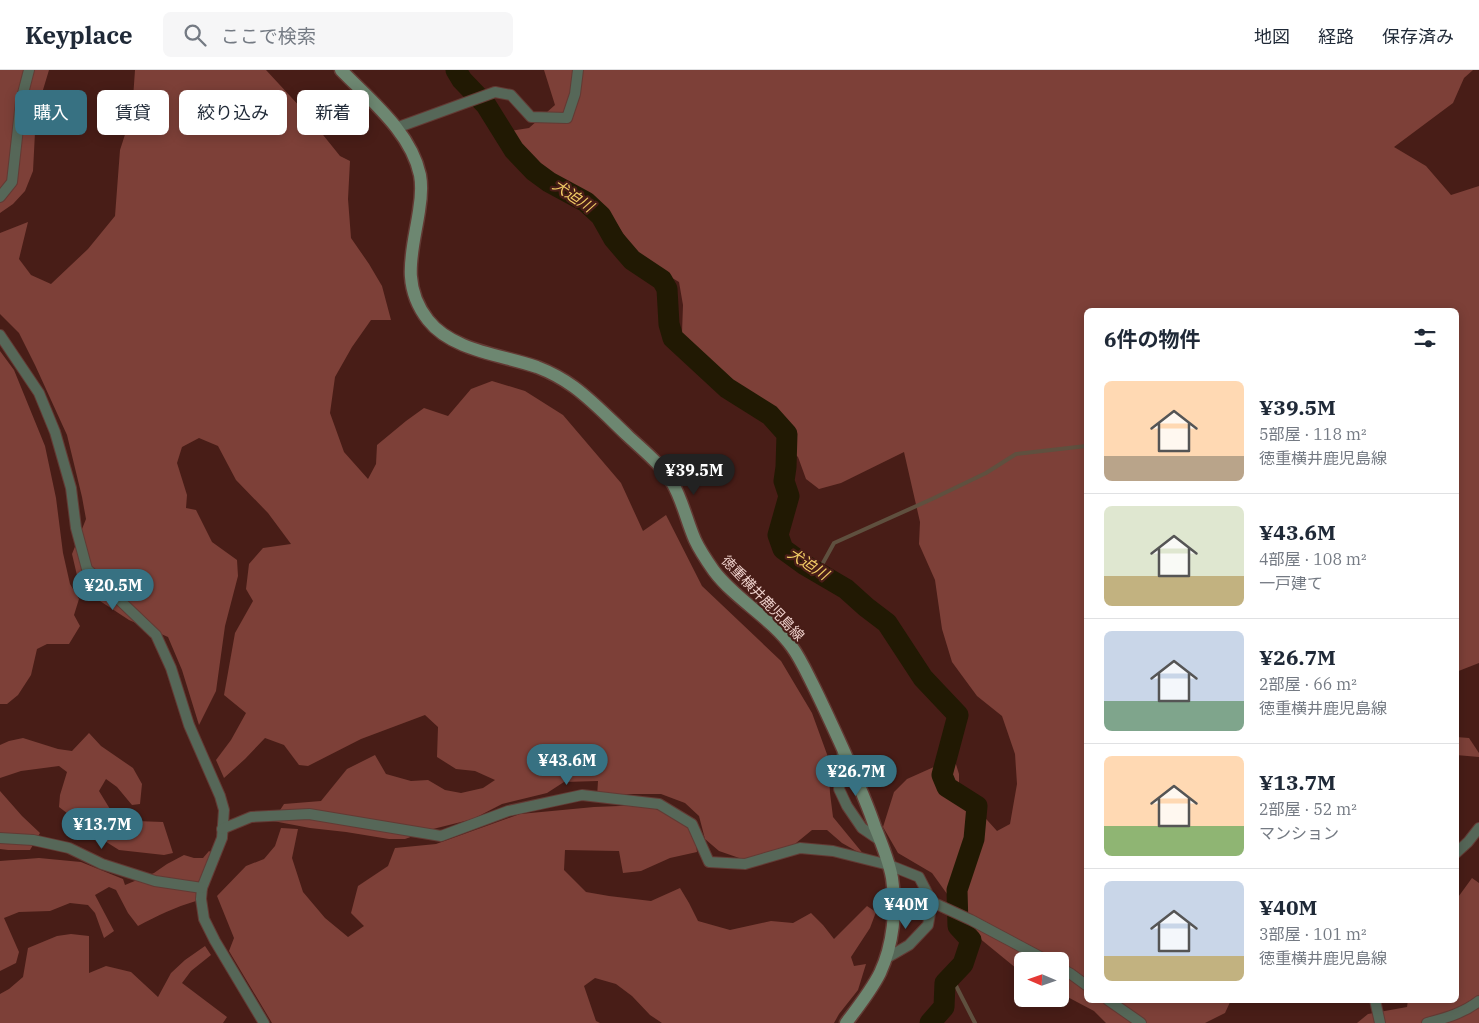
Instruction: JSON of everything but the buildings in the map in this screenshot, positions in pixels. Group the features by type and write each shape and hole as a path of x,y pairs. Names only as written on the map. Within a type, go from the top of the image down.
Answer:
{"main road":[{"name":"徳重横井鹿児島線","path":"341,70 391,122 413,154 420,176 421,202 411,250 411,282 414,296 426,318 436,330 460,343 552,373 600,409 666,472 680,498 695,539 705,558 732,590 776,629 793,648 809,678 843,750 881,841 893,882 893,925 885,959 869,991 846,1023"}],"street":[{"path":"0,197 12,182 21,101 29,70"},
{"path":"396,128 495,92 511,95 531,117 567,118 576,94 578,70"},
{"path":"0,335 39,394 55,432 71,488 76,528 87,569 156,635 171,668 189,725 220,796 224,810 222,838 202,888 201,899 204,919 264,1023"},
{"path":"843,750 839,789 846,806 862,828 881,841"},
{"path":"222,829 251,817 309,814 441,836 508,811 582,796 658,804 692,824 710,862 745,864 800,848 832,851 889,865 919,877 932,902 928,925 909,945 885,959"},
{"path":"1459,850 1479,828"},
{"path":"0,838 33,840 69,848 102,864 154,881 202,888"},
{"path":"932,902 1031,952"},
{"path":"1069,973 1084,984"},
{"path":"1427,1023 1450,1017 1479,1002"},
{"path":"1112,1003 1141,1023"},
{"path":"1376,1003 1380,1023"}],"shaded area":[{"path":"0,70 49,70 43,90 15,90 15,135 35,135 33,171 25,191 13,204 0,213"},
{"path":"135,70 266,70 284,90 179,90 179,135 287,135 287,93 297,104 297,135 323,135 340,156 350,161 348,199 351,238 382,286 391,320 371,320 352,347 335,377 330,413 344,452 368,479 376,464 377,445 406,421 424,408 448,416 471,389 492,381 525,391 563,415 621,483 643,531 666,515 702,586 781,661 812,713 828,757 833,817 865,856 842,843 827,830 812,830 779,857 745,860 719,851 705,839 699,816 685,803 661,794 597,797 598,781 564,782 547,793 502,804 473,819 433,829 405,839 389,839 273,821 284,804 321,801 347,769 375,755 386,774 411,781 428,780 445,790 461,793 483,788 495,780 475,771 456,769 437,757 438,727 425,715 361,739 308,766 299,765 284,745 265,738 224,778 216,760 231,740 246,713 224,695 235,633 253,601 246,589 249,564 263,548 291,544 268,513 236,480 218,446 199,438 182,447 177,463 187,495 186,508 196,510 212,542 237,560 238,576 225,626 216,691 199,725 182,670 168,637 129,620 100,601 79,584 72,554 86,519 67,435 19,333 0,314 0,233 28,222 19,259 31,275 51,284 88,249 115,216 120,150 125,135 169,135 169,90 134,90"},
{"path":"544,70 1473,70 1464,78 1453,103 1394,147 1426,166 1451,195 1479,186 1479,663 1459,671 1459,308 1084,308 1084,1003 1230,1003 1225,1013 1205,1023 1106,1023 1094,1011 1069,998 1069,952 1014,952 1014,966 978,937 932,873 898,853 883,827 894,792 907,779 954,758 959,774 959,789 997,831 1010,824 1017,784 1015,754 1002,716 977,696 952,662 942,629 935,580 919,544 920,522 904,452 841,483 819,489 806,479 798,457 726,377 692,348 682,333 683,305 679,282 652,266 634,250 609,212 572,186 543,169 518,144 510,131 529,128 555,105"},
{"path":"0,351 14,370 45,446 56,498 63,553 70,584 79,599 74,615 80,626 69,644 47,644 37,649 31,675 18,695 7,704 0,704"},
{"path":"89,733 101,746 133,768 142,784 140,804 132,805 117,787 106,779 99,791 113,814 136,821 163,822 173,853 164,855 119,850 59,807 60,795 67,772 59,766 21,771 0,778 0,745 23,738 58,749 72,751"},
{"path":"1459,737 1469,738 1479,753 1479,757 1459,755"},
{"path":"0,791 40,833 30,850 0,849"},
{"path":"644,805 679,817 695,837 697,852 670,858 641,871 623,873 619,851 565,850 564,870 586,892 651,901 680,888 698,921 730,930 771,921 793,923 811,913 834,939 867,906 876,912 870,928 851,957 854,966 866,964 858,990 834,1023 662,1023 650,1015 632,996 616,984 595,978 584,986 596,1021 600,1023 272,1023 229,951 234,938 217,896 246,866 264,859 275,846 281,828 298,829 292,858 303,892 325,918 348,937 364,926 351,913 358,886 388,866 395,848 436,844 520,814 594,807"},
{"path":"209,851 220,858 211,878 196,901 166,912 138,926 128,913 116,890 109,887 95,895 114,931 104,938 95,913 88,905 70,903 50,911 19,912 4,918 19,952 16,963 0,971 0,861 39,858 81,862 123,879 125,885 154,873 184,855 203,858"},
{"path":"1472,878 1479,883 1479,1023 1357,1023 1368,1014 1407,1007 1408,1003 1459,1003 1459,896"},
{"path":"71,934 89,936 89,973 106,966 131,972 158,997 171,973 205,946 211,955 191,971 182,983 227,1017 223,1023 0,1023 0,994 23,977 28,948 57,936"}],"waterway":[{"name":"犬迫川","path":"456,70 462,80 486,105 514,150 534,171 549,182 586,202 601,216 614,239 632,260 662,280 667,289 669,324 673,338 727,388 770,415 787,434 784,481 789,496 778,535 783,549 805,565 846,589 887,623 923,678 958,715 942,775 947,787 977,806 974,839 957,890 958,926 971,940 963,964 945,983 944,1007 930,1023"},
{"path":"818,572 834,543 986,473 1016,454 1084,446"},
{"path":"951,976 975,1023"}]}
